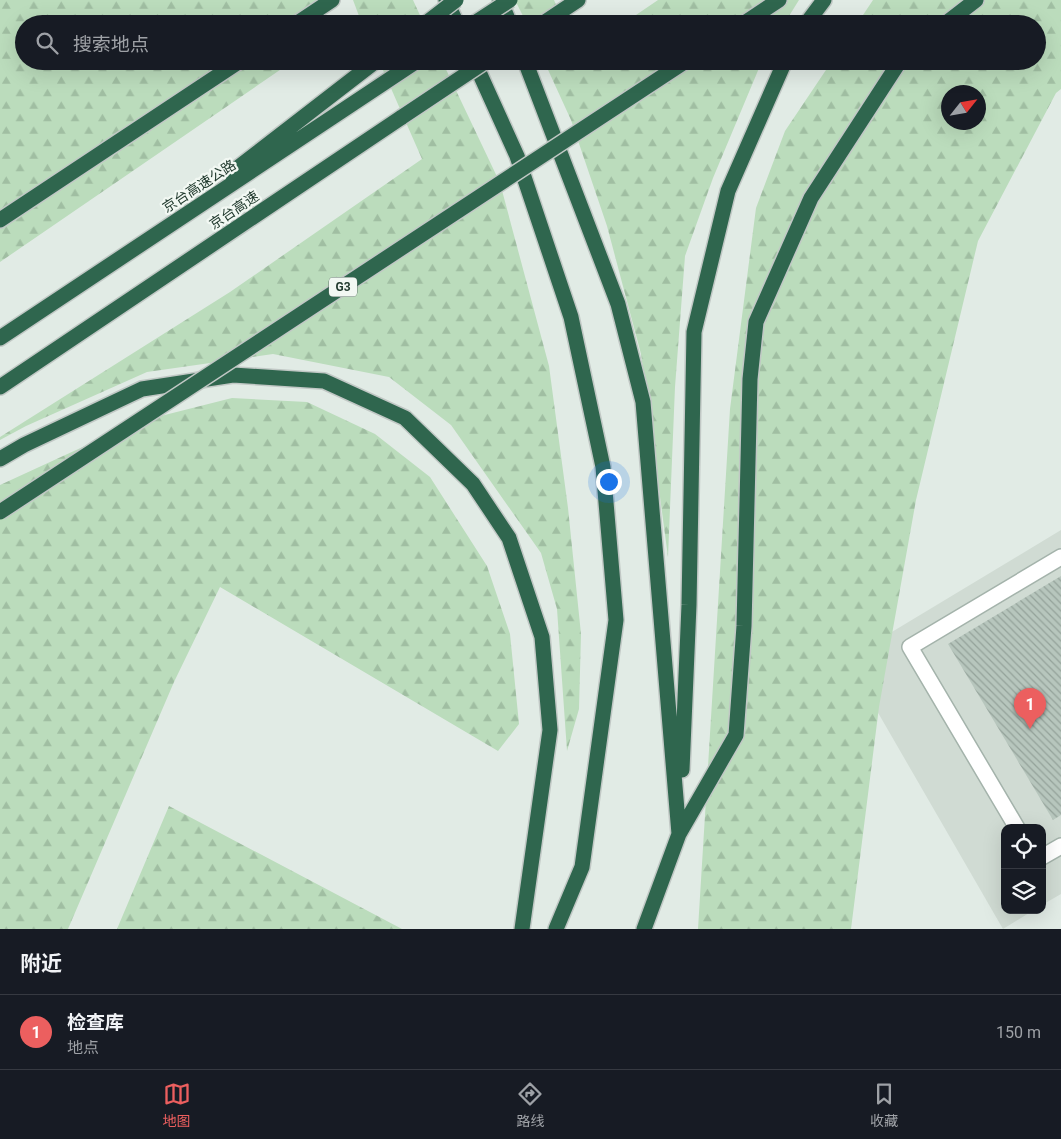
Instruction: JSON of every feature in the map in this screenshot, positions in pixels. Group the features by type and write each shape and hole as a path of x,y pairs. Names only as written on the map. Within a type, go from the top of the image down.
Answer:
{"highway":[{"path":"310,15 332,0"},
{"path":"446,0 453,15"},
{"path":"437,15 456,0"},
{"path":"500,0 506,15"},
{"path":"488,15 510,0"},
{"path":"556,15 578,0"},
{"path":"756,15 779,0"},
{"path":"813,15 824,0"},
{"path":"957,15 976,0"},
{"path":"0,220 226,70"},
{"path":"131,250 365,70"},
{"name":"京台高速公路","path":"0,338 404,70"},
{"name":"京台高速","path":"0,387 472,70"},
{"path":"478,70 517,156 571,317 603,468 616,620 582,867 556,929"},
{"path":"528,70 618,304 643,402 679,834"},
{"name":"G3","path":"0,512 672,70"},
{"path":"679,834 689,605 694,332 728,191 781,70"},
{"path":"644,929 679,834 736,735 744,626 750,379 756,322 811,198 894,70"},
{"path":"0,459 24,445 142,389 233,375 324,381 404,418 473,484 509,538 542,637 550,730 522,929"}],"lane":[{"path":"1015,824 910,648 1061,557"},
{"path":"1046,855 1061,846"}],"shaded area":[{"path":"1061,530 1061,894 1046,903 1046,824 1001,824 1001,914 1027,914 1003,929 847,659"}],"green space":[{"path":"0,0 329,0 301,12 303,15 15,15 15,70 280,70 0,262"},
{"path":"353,0 413,0 420,15 359,15"},
{"path":"515,0 554,0 560,15 522,15"},
{"path":"658,0 799,0 790,15 636,15"},
{"path":"873,0 1061,0 1061,89 1056,93 978,241 916,500 879,707 851,929 698,929 730,409 756,208 785,131 826,70 1046,70 1046,15 863,15"},
{"path":"383,70 446,70 500,183 549,366 568,508 581,634 579,709 567,751 557,609 541,553 451,425 389,377 273,354 147,372 26,426 0,440 0,437 230,292 422,159"},
{"path":"548,70 758,70 713,178 685,256 675,387 668,557 641,354 607,226 571,120"},
{"path":"232,398 307,402 375,434 430,477 487,566 510,634 519,724 498,751 220,587 174,682 68,929 0,929 0,485 137,422"},
{"path":"169,806 402,929 117,929"}],"building":[{"path":"1061,576 1061,815 1053,820 948,644"}],"place":[{"name":"检查库","path":"1030,729"}]}
